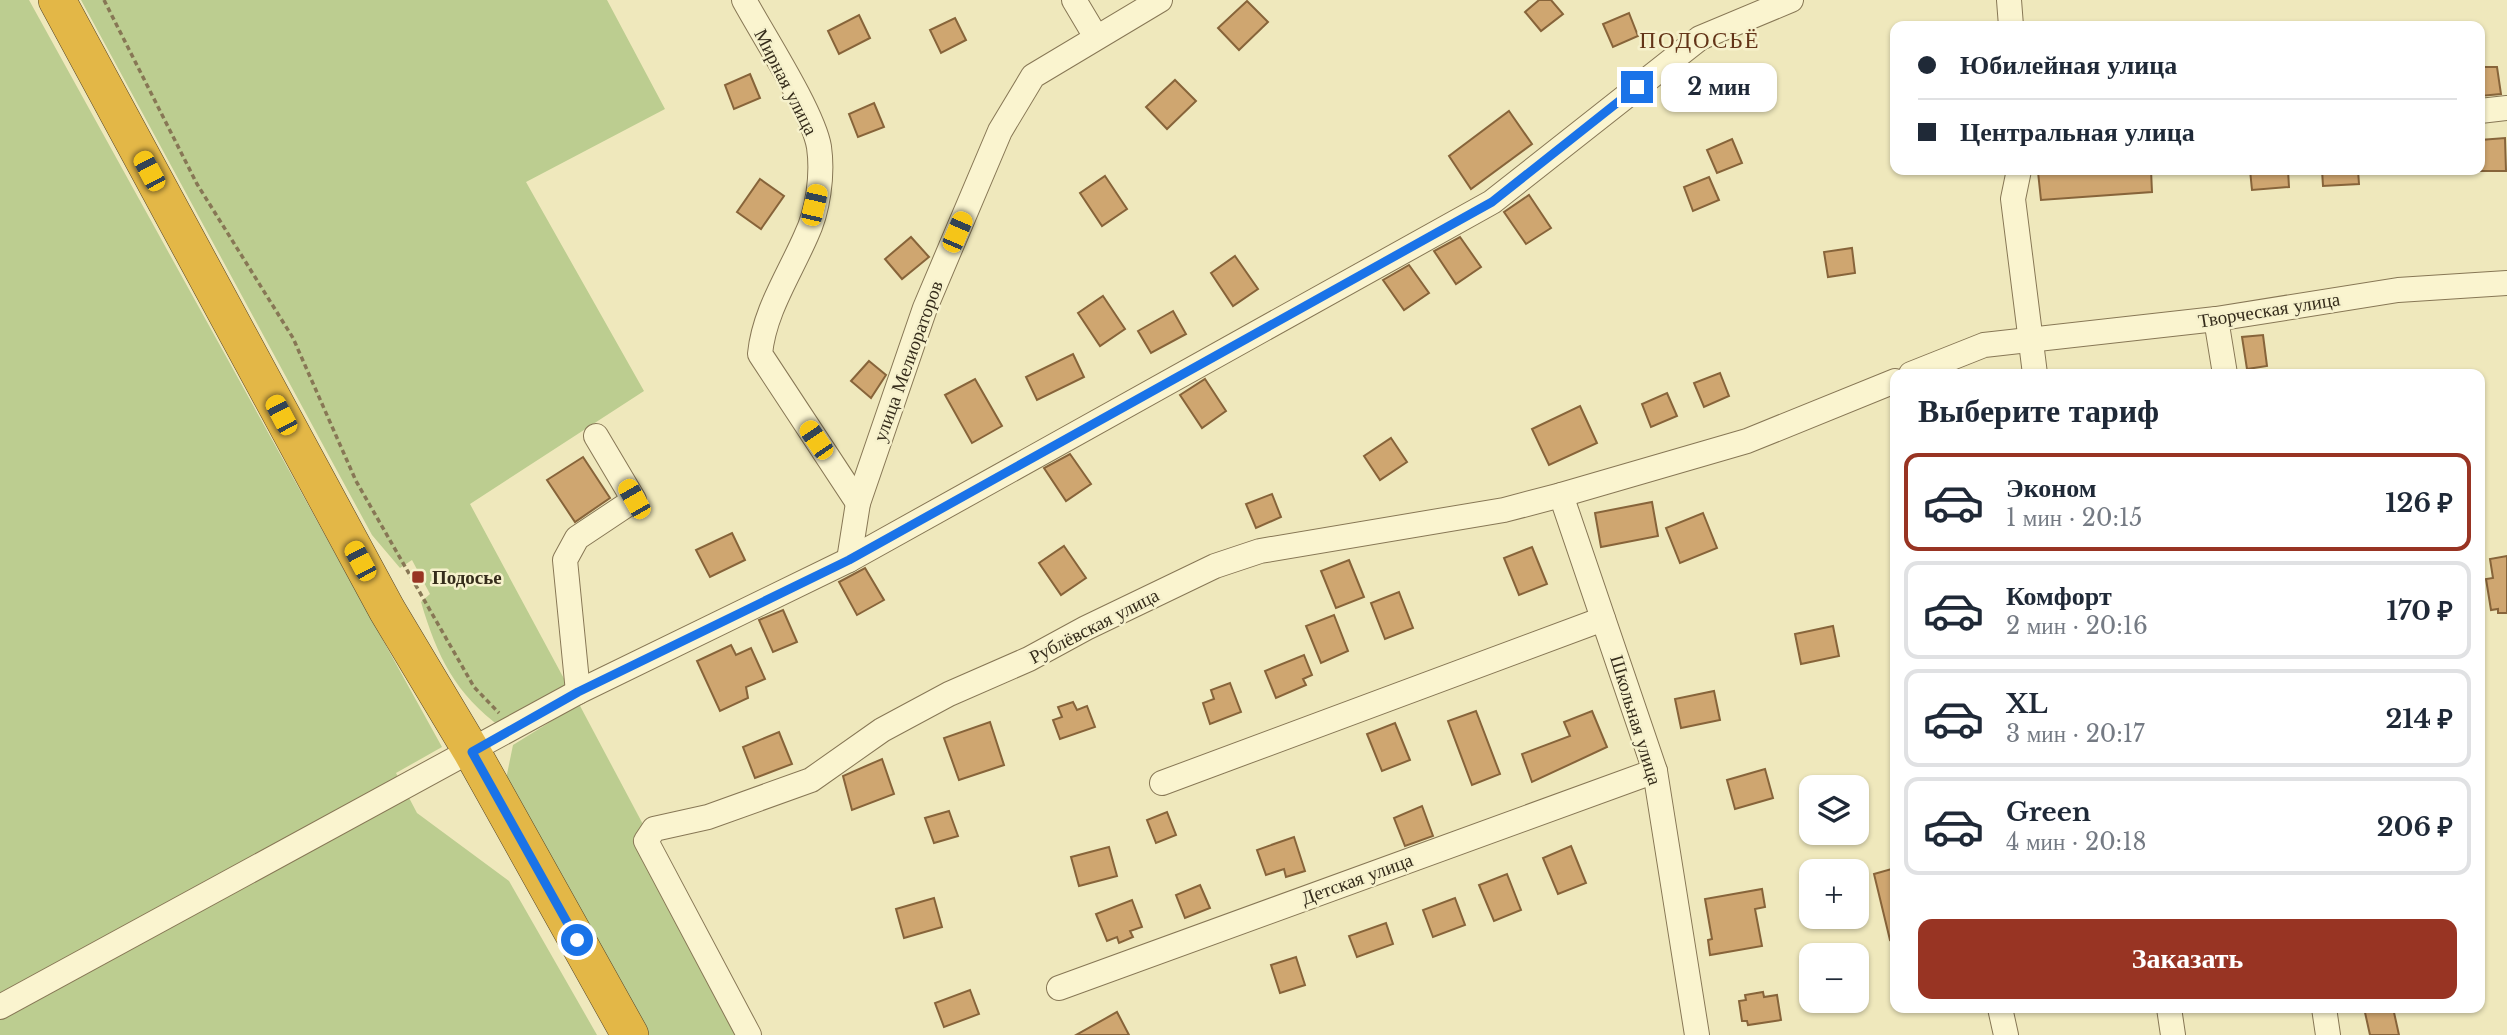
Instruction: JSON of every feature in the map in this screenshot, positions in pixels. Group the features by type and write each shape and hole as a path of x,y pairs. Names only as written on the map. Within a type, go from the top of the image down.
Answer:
{"highway":[{"path":"57,0 387,610 472,752 630,1035"}],"street":[{"name":"Мирная улица","path":"744,0 805,113 819,145 820,178 808,232 763,328 760,354 858,503"},
{"path":"1074,0 1096,37"},
{"name":"улица Мелиораторов","path":"849,560 858,503 925,308 1000,131 1033,76 1160,0"},
{"path":"0,1007 578,692 849,560 1492,202 1700,38 1791,0"},
{"path":"2009,0 2011,21"},
{"path":"2485,110 2507,108"},
{"path":"2018,175 2013,199 2034,369"},
{"name":"Творческая улица","path":"1924,369 1984,345 2216,319 2398,290 2507,283"},
{"path":"2216,319 2224,369"},
{"name":"Рублёвская улица","path":"749,1035 646,841 654,829 708,817 811,780 882,730 949,694 1029,659 1086,628 1215,566 1260,551 1504,510 1561,495 1747,441 1890,383"},
{"path":"578,692 565,560 577,538 634,499 596,436"},
{"name":"Школьная улица","path":"1561,495 1655,771 1697,1035"},
{"path":"1162,783 1603,619"},
{"name":"Детская улица","path":"1059,988 1655,771"},
{"path":"2001,1013 2006,1035"},
{"path":"2170,1013 2173,1035"},
{"path":"2324,1013 2328,1035"}],"path":[{"path":"104,0 197,184 293,338 356,481 474,687 513,727"}],"green space":[{"path":"0,0 29,0 442,747 396,773 417,813 509,881 597,1035 0,1035"},
{"path":"81,0 607,0 665,109 526,182 644,391 470,504 569,688 502,728 472,702 460,687 441,657 434,640 421,602 430,594 412,560 400,568 372,535"},
{"path":"579,704 755,1035 639,1035 505,784 513,745"}],"building":[{"path":"1539,0 1551,0 1563,14 1541,31 1525,12"},
{"path":"1247,1 1268,22 1239,50 1218,28"},
{"path":"1629,13 1638,36 1613,47 1603,24"},
{"path":"859,15 870,38 839,54 828,31"},
{"path":"955,18 966,40 941,53 930,30"},
{"path":"2485,67 2497,67 2501,94 2485,96"},
{"path":"750,74 760,98 734,109 725,85"},
{"path":"1175,80 1196,101 1167,129 1146,107"},
{"path":"874,103 884,127 858,137 849,114"},
{"path":"1509,111 1532,144 1471,189 1449,156"},
{"path":"2505,138 2506,171 2485,171 2485,140"},
{"path":"1732,139 1742,163 1717,173 1707,150"},
{"path":"2038,175 2151,175 2152,192 2041,200"},
{"path":"2250,175 2288,175 2289,187 2252,190"},
{"path":"2322,175 2358,175 2359,184 2323,186"},
{"path":"1105,176 1127,209 1102,226 1080,193"},
{"path":"1709,177 1719,200 1693,211 1684,187"},
{"path":"760,179 784,196 761,229 737,212"},
{"path":"1529,195 1551,228 1526,244 1504,212"},
{"path":"911,237 929,257 902,279 885,259"},
{"path":"1460,237 1481,267 1456,284 1434,251"},
{"path":"1852,248 1855,273 1828,277 1824,252"},
{"path":"1235,256 1258,289 1233,306 1211,273"},
{"path":"1409,265 1429,293 1404,310 1383,280"},
{"path":"1103,296 1125,329 1100,346 1078,313"},
{"path":"1173,311 1186,334 1151,353 1138,331"},
{"path":"2263,335 2267,366 2247,369 2242,337"},
{"path":"1073,354 1084,377 1037,400 1026,377"},
{"path":"869,361 886,375 871,398 851,381"},
{"path":"1720,373 1729,396 1704,407 1694,383"},
{"path":"975,379 1002,426 972,443 945,395"},
{"path":"1205,379 1226,411 1202,428 1180,395"},
{"path":"1667,393 1677,416 1651,427 1642,404"},
{"path":"1580,406 1597,443 1549,465 1532,429"},
{"path":"1391,438 1407,462 1380,480 1364,456"},
{"path":"1070,454 1091,484 1066,501 1044,468"},
{"path":"583,457 610,498 575,522 547,480"},
{"path":"1272,494 1281,517 1256,528 1246,504"},
{"path":"1652,502 1658,536 1601,547 1595,513"},
{"path":"1703,513 1717,548 1680,563 1666,528"},
{"path":"732,533 745,560 710,577 696,550"},
{"path":"1064,546 1086,578 1061,595 1039,563"},
{"path":"1532,547 1547,584 1519,595 1504,558"},
{"path":"2507,556 2507,613 2498,613 2498,609 2491,610 2486,579 2493,578 2490,559"},
{"path":"1349,560 1364,597 1336,608 1321,571"},
{"path":"865,568 884,600 857,615 839,582"},
{"path":"1399,592 1413,628 1385,639 1371,603"},
{"path":"783,610 797,642 773,652 759,620"},
{"path":"1334,615 1348,651 1321,663 1306,626"},
{"path":"1833,626 1839,656 1801,664 1795,634"},
{"path":"731,645 736,655 751,648 765,679 746,687 748,698 720,711 697,661"},
{"path":"1304,655 1312,675 1303,679 1306,685 1276,698 1265,671"},
{"path":"1230,683 1241,712 1210,724 1203,703 1214,699 1211,690"},
{"path":"1714,691 1720,720 1681,728 1675,699"},
{"path":"1073,702 1077,710 1087,706 1095,727 1060,739 1053,720 1062,717 1058,707"},
{"path":"1476,711 1500,774 1472,785 1448,721"},
{"path":"1592,711 1607,747 1532,782 1522,754 1570,736 1564,722"},
{"path":"990,722 1004,765 959,780 944,738"},
{"path":"1395,723 1410,760 1382,771 1367,734"},
{"path":"779,732 792,764 755,778 743,747"},
{"path":"882,759 894,794 852,810 843,776"},
{"path":"1765,769 1773,798 1735,809 1727,780"},
{"path":"1422,806 1433,836 1405,846 1394,818"},
{"path":"949,811 958,836 934,843 925,818"},
{"path":"1167,812 1176,835 1156,843 1147,820"},
{"path":"1294,837 1305,871 1286,877 1284,869 1266,875 1257,850"},
{"path":"1571,846 1586,883 1558,894 1543,858"},
{"path":"1109,847 1117,876 1079,886 1071,857"},
{"path":"1890,869 1890,940 1874,874"},
{"path":"1507,874 1521,910 1494,921 1479,885"},
{"path":"1200,885 1210,908 1185,918 1176,895"},
{"path":"1762,889 1765,907 1755,909 1762,946 1710,955 1708,940 1712,939 1705,899"},
{"path":"934,898 942,927 904,938 896,909"},
{"path":"1455,898 1465,925 1433,937 1423,910"},
{"path":"1132,900 1142,927 1130,931 1133,937 1119,943 1117,937 1107,941 1096,914"},
{"path":"1386,923 1393,944 1357,957 1349,936"},
{"path":"1296,957 1305,985 1280,993 1271,965"},
{"path":"970,990 979,1014 944,1027 935,1003"},
{"path":"1763,992 1764,997 1777,995 1781,1020 1748,1025 1747,1021 1742,1021 1739,1001 1746,1000 1745,995"},
{"path":"1117,1012 1129,1035 1076,1035"},
{"path":"2365,1013 2394,1013 2399,1035 2370,1035"}],"place":[{"name":"Подосье","path":"418,577"}],"district":[{"name":"ПОДОСЬЁ","path":"1700,40"}],"route":[{"path":"577,940 472,752 578,692 849,560 1492,202 1637,87"}]}
